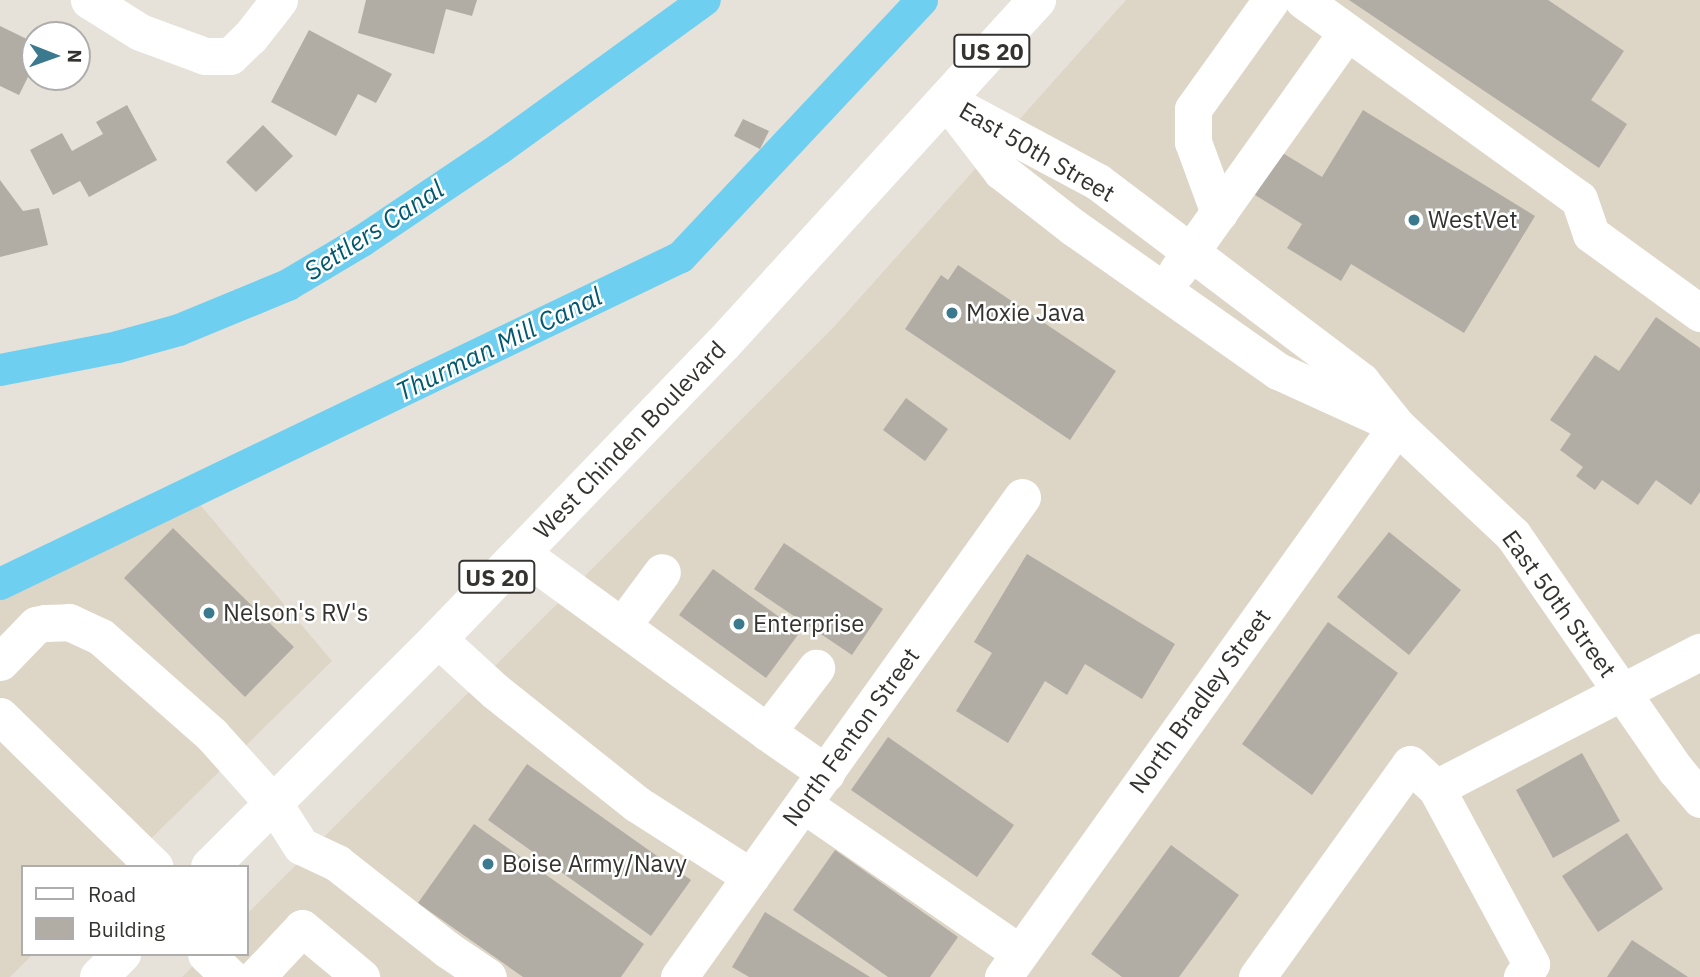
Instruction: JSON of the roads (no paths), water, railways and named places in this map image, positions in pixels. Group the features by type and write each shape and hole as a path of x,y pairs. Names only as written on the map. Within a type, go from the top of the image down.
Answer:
{"main road":[{"name":"West Chinden Boulevard","path":"212,865 438,639 780,284 1037,0"},
{"path":"99,977 120,956"}],"street":[{"path":"89,0 140,32 205,56 230,56 250,37 279,0"},
{"path":"1219,214 1193,142 1193,109 1271,0"},
{"path":"1303,0 1579,199 1591,234 1700,313"},
{"path":"1163,290 1347,32"},
{"name":"East 50th Street","path":"947,101 1098,182 1361,381 1397,426 1513,535 1591,643 1676,770 1700,799"},
{"name":"East 50th Street","path":"947,101 1001,171 1073,227 1278,371 1397,426"},
{"name":"North Bradley Street","path":"1012,965 1397,426"},
{"name":"North Fenton Street","path":"679,977 1022,497"},
{"path":"521,553 826,773"},
{"path":"622,626 662,572"},
{"path":"0,662 36,625 69,622 101,638 212,736 274,804 301,846 337,863 448,950 488,977"},
{"path":"438,639 495,691 637,804 751,877"},
{"path":"1436,788 1700,652"},
{"path":"767,732 816,668"},
{"path":"0,716 153,865"},
{"path":"1257,977 1409,764 1436,788 1531,964 1522,977"},
{"path":"803,804 1012,965"},
{"path":"256,977 302,928 361,977"},
{"path":"208,956 230,977"}],"waterway":[{"name":"Settlers Canal","path":"0,370 118,347 179,330 288,285 362,241 499,149 705,0"},
{"name":"Thurman Mill Canal","path":"0,584 681,257 922,0"}],"place":[{"name":"WestVet","path":"1414,220"},
{"name":"Moxie Java","path":"952,313"},
{"name":"Nelson's RV's","path":"209,613"},
{"name":"Enterprise","path":"739,624"},
{"name":"Boise Army/Navy","path":"488,864"}]}
